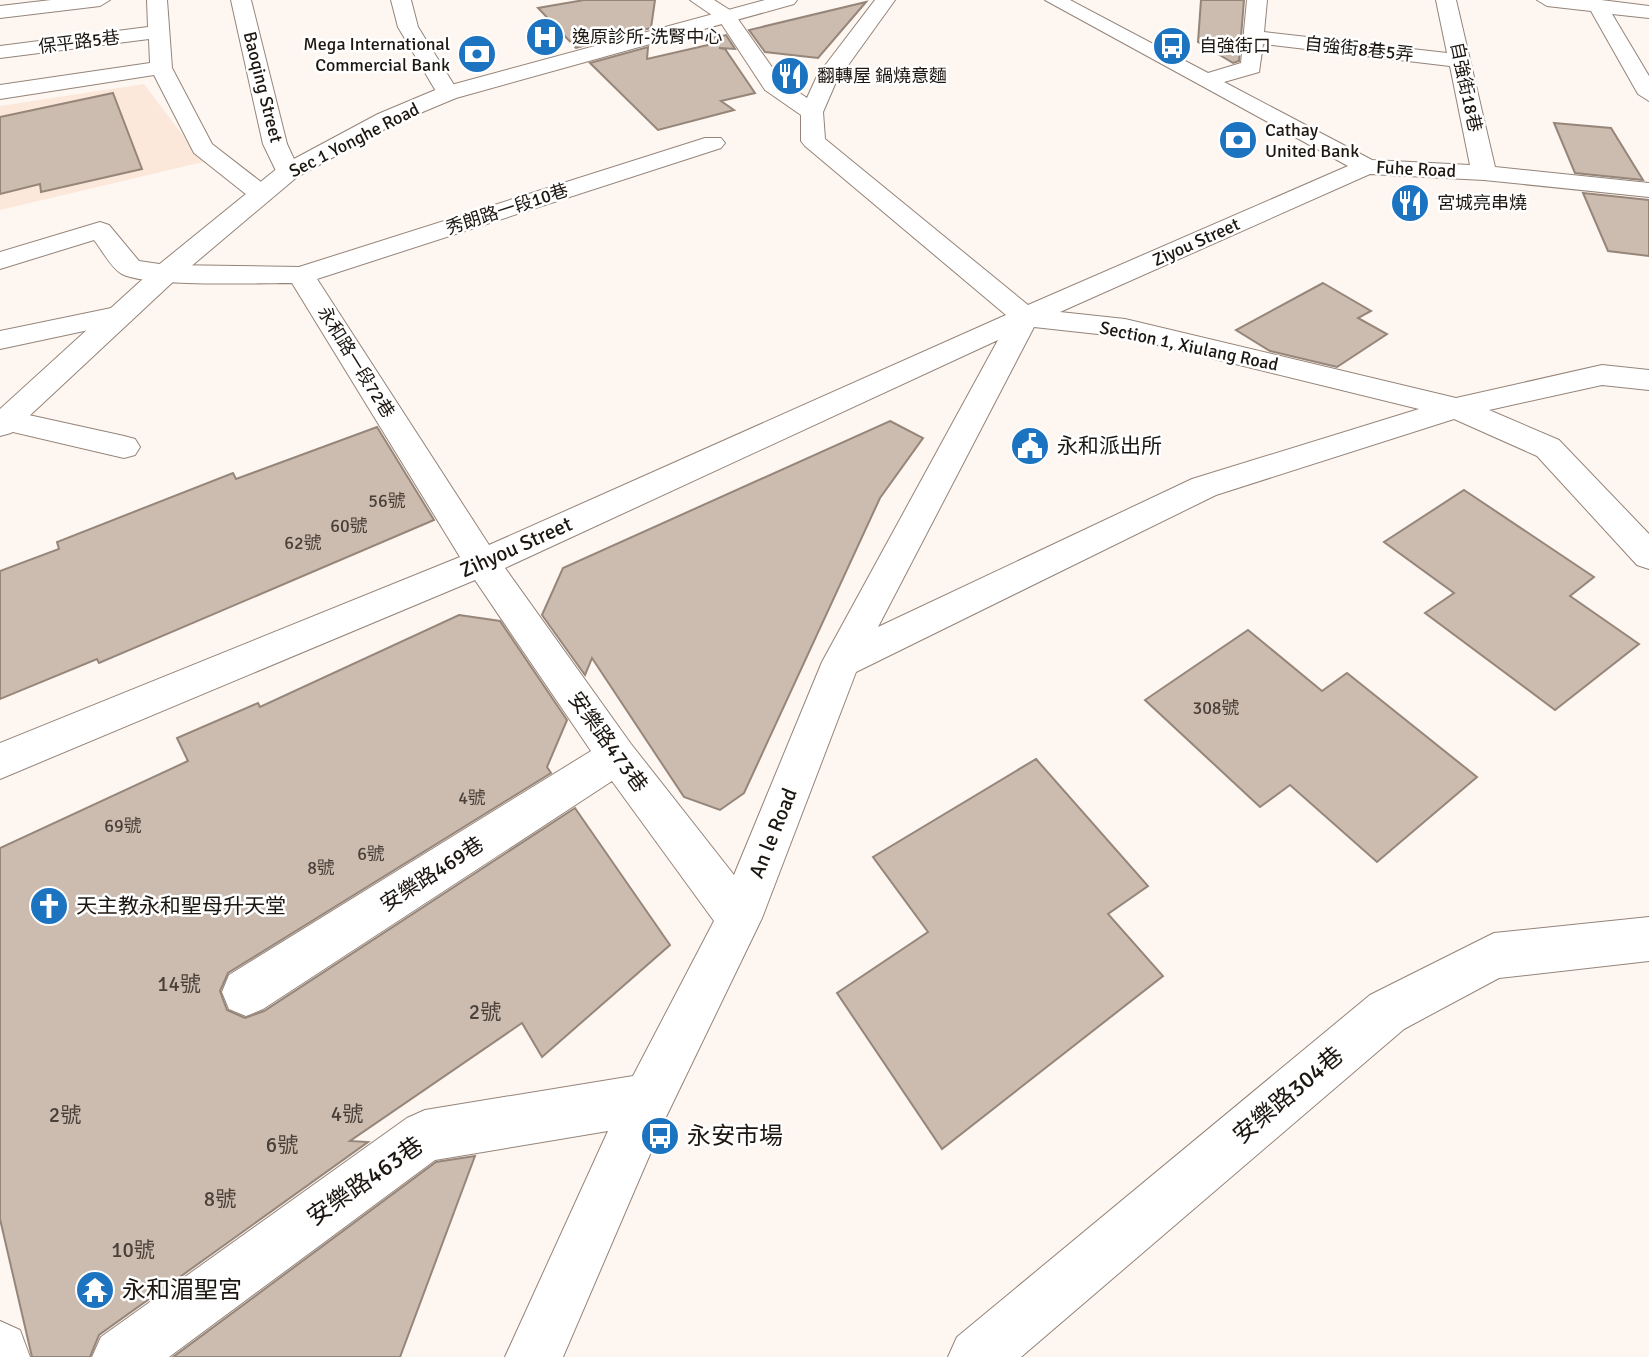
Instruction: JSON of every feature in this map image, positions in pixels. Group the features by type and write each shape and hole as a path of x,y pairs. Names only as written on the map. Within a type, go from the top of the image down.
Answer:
{"street":[{"path":"0,12 100,0"},
{"path":"157,0 161,68 202,148 261,194"},
{"name":"Baoqing Street","path":"241,0 275,144 288,172"},
{"path":"401,0 408,27 448,93"},
{"path":"700,0 726,16 773,85 811,112"},
{"name":"Sec 1 Yonghe Road","path":"3,423 166,273 288,172 386,119 448,93 788,0"},
{"path":"885,0 825,82 811,112 813,141 1025,317"},
{"name":"Fuhe Road","path":"1055,0 1367,167 1484,173 1649,190"},
{"path":"1208,80 1251,67 1256,37 1257,0"},
{"name":"自強街18巷","path":"1446,0 1484,173"},
{"path":"1547,0 1649,12"},
{"path":"1597,5 1649,94"},
{"name":"保平路5巷","path":"0,52 159,32"},
{"name":"自強街8巷5弄","path":"1256,37 1461,61"},
{"path":"0,92 161,68"},
{"name":"秀朗路一段10巷","path":"301,275 713,143"},
{"name":"Ziyou Street","path":"1025,317 1367,167"},
{"path":"0,261 100,230 130,268 166,273 301,275"},
{"name":"永和路一段72巷","path":"301,275 482,563"},
{"path":"0,340 121,315"},
{"name":"Section 1, Xiulang Road","path":"1025,317 1125,328 1457,408 1548,448 1649,556"},
{"name":"Zihyou Street","path":"0,761 482,563 1025,317"},
{"name":"An le Road","path":"534,1357 649,1099 739,918 841,662 1025,317"},
{"path":"841,662 1204,487 1457,408 1602,375 1649,380"},
{"path":"3,423 124,447"},
{"name":"安樂路473巷","path":"482,563 617,756 739,918"},
{"name":"安樂路469巷","path":"246,992 617,756"},
{"name":"安樂路304巷","path":"977,1357 1387,1012 1494,956 1649,939"},
{"name":"安樂路463巷","path":"121,1357 425,1136 649,1099"},
{"path":"0,1350 1,1357"}],"shaded area":[{"path":"144,84 203,162 0,210 0,106"}],"building":[{"path":"584,0 655,0 651,28 576,48 538,8"},
{"path":"1201,0 1244,0 1239,61 1233,63 1198,42"},
{"path":"866,2 818,58 765,52 749,30"},
{"path":"726,35 735,49 719,48 725,49 755,93 721,101 734,110 658,130 590,63 648,47 647,59 708,45 707,39"},
{"path":"113,93 142,169 41,192 40,184 0,194 0,117"},
{"path":"1554,123 1611,128 1643,180 1575,173"},
{"path":"1583,193 1649,200 1649,256 1608,251"},
{"path":"1323,283 1371,311 1358,318 1387,334 1337,367 1270,351 1236,330"},
{"path":"890,421 923,438 880,498 744,793 720,810 684,797 592,658 585,675 542,615 563,568"},
{"path":"377,427 434,520 99,663 97,659 0,699 0,571 59,549 57,542 233,473 236,479"},
{"path":"1464,490 1594,577 1570,596 1639,644 1555,710 1425,613 1454,593 1384,542"},
{"path":"459,615 500,621 567,720 547,767 551,773 228,973 220,991 227,1010 245,1018 264,1011 575,808 670,945 542,1057 522,1023 350,1141 368,1142 99,1335 90,1357 32,1357 0,1219 0,848 188,761 177,738 258,703 260,707"},
{"path":"1248,630 1322,691 1347,673 1477,777 1377,862 1290,785 1260,807 1145,700"},
{"path":"1036,759 1148,886 1108,914 1163,976 942,1149 837,993 928,932 873,857"},
{"path":"475,1156 400,1357 173,1357 436,1162"}],"place":[{"name":"逸原診所-洗腎中心","path":"545,37"},
{"name":"自強街口","path":"1172,46"},
{"name":"Mega International Commercial Bank","path":"477,54"},
{"name":"翻轉屋 鍋燒意麵","path":"790,76"},
{"name":"Cathay United Bank","path":"1238,140"},
{"name":"宮城亮串燒","path":"1410,203"},
{"name":"永和派出所","path":"1030,446"},
{"name":"天主教永和聖母升天堂","path":"49,906"},
{"name":"永安市場","path":"660,1136"},
{"name":"永和湄聖宮","path":"95,1290"}]}
